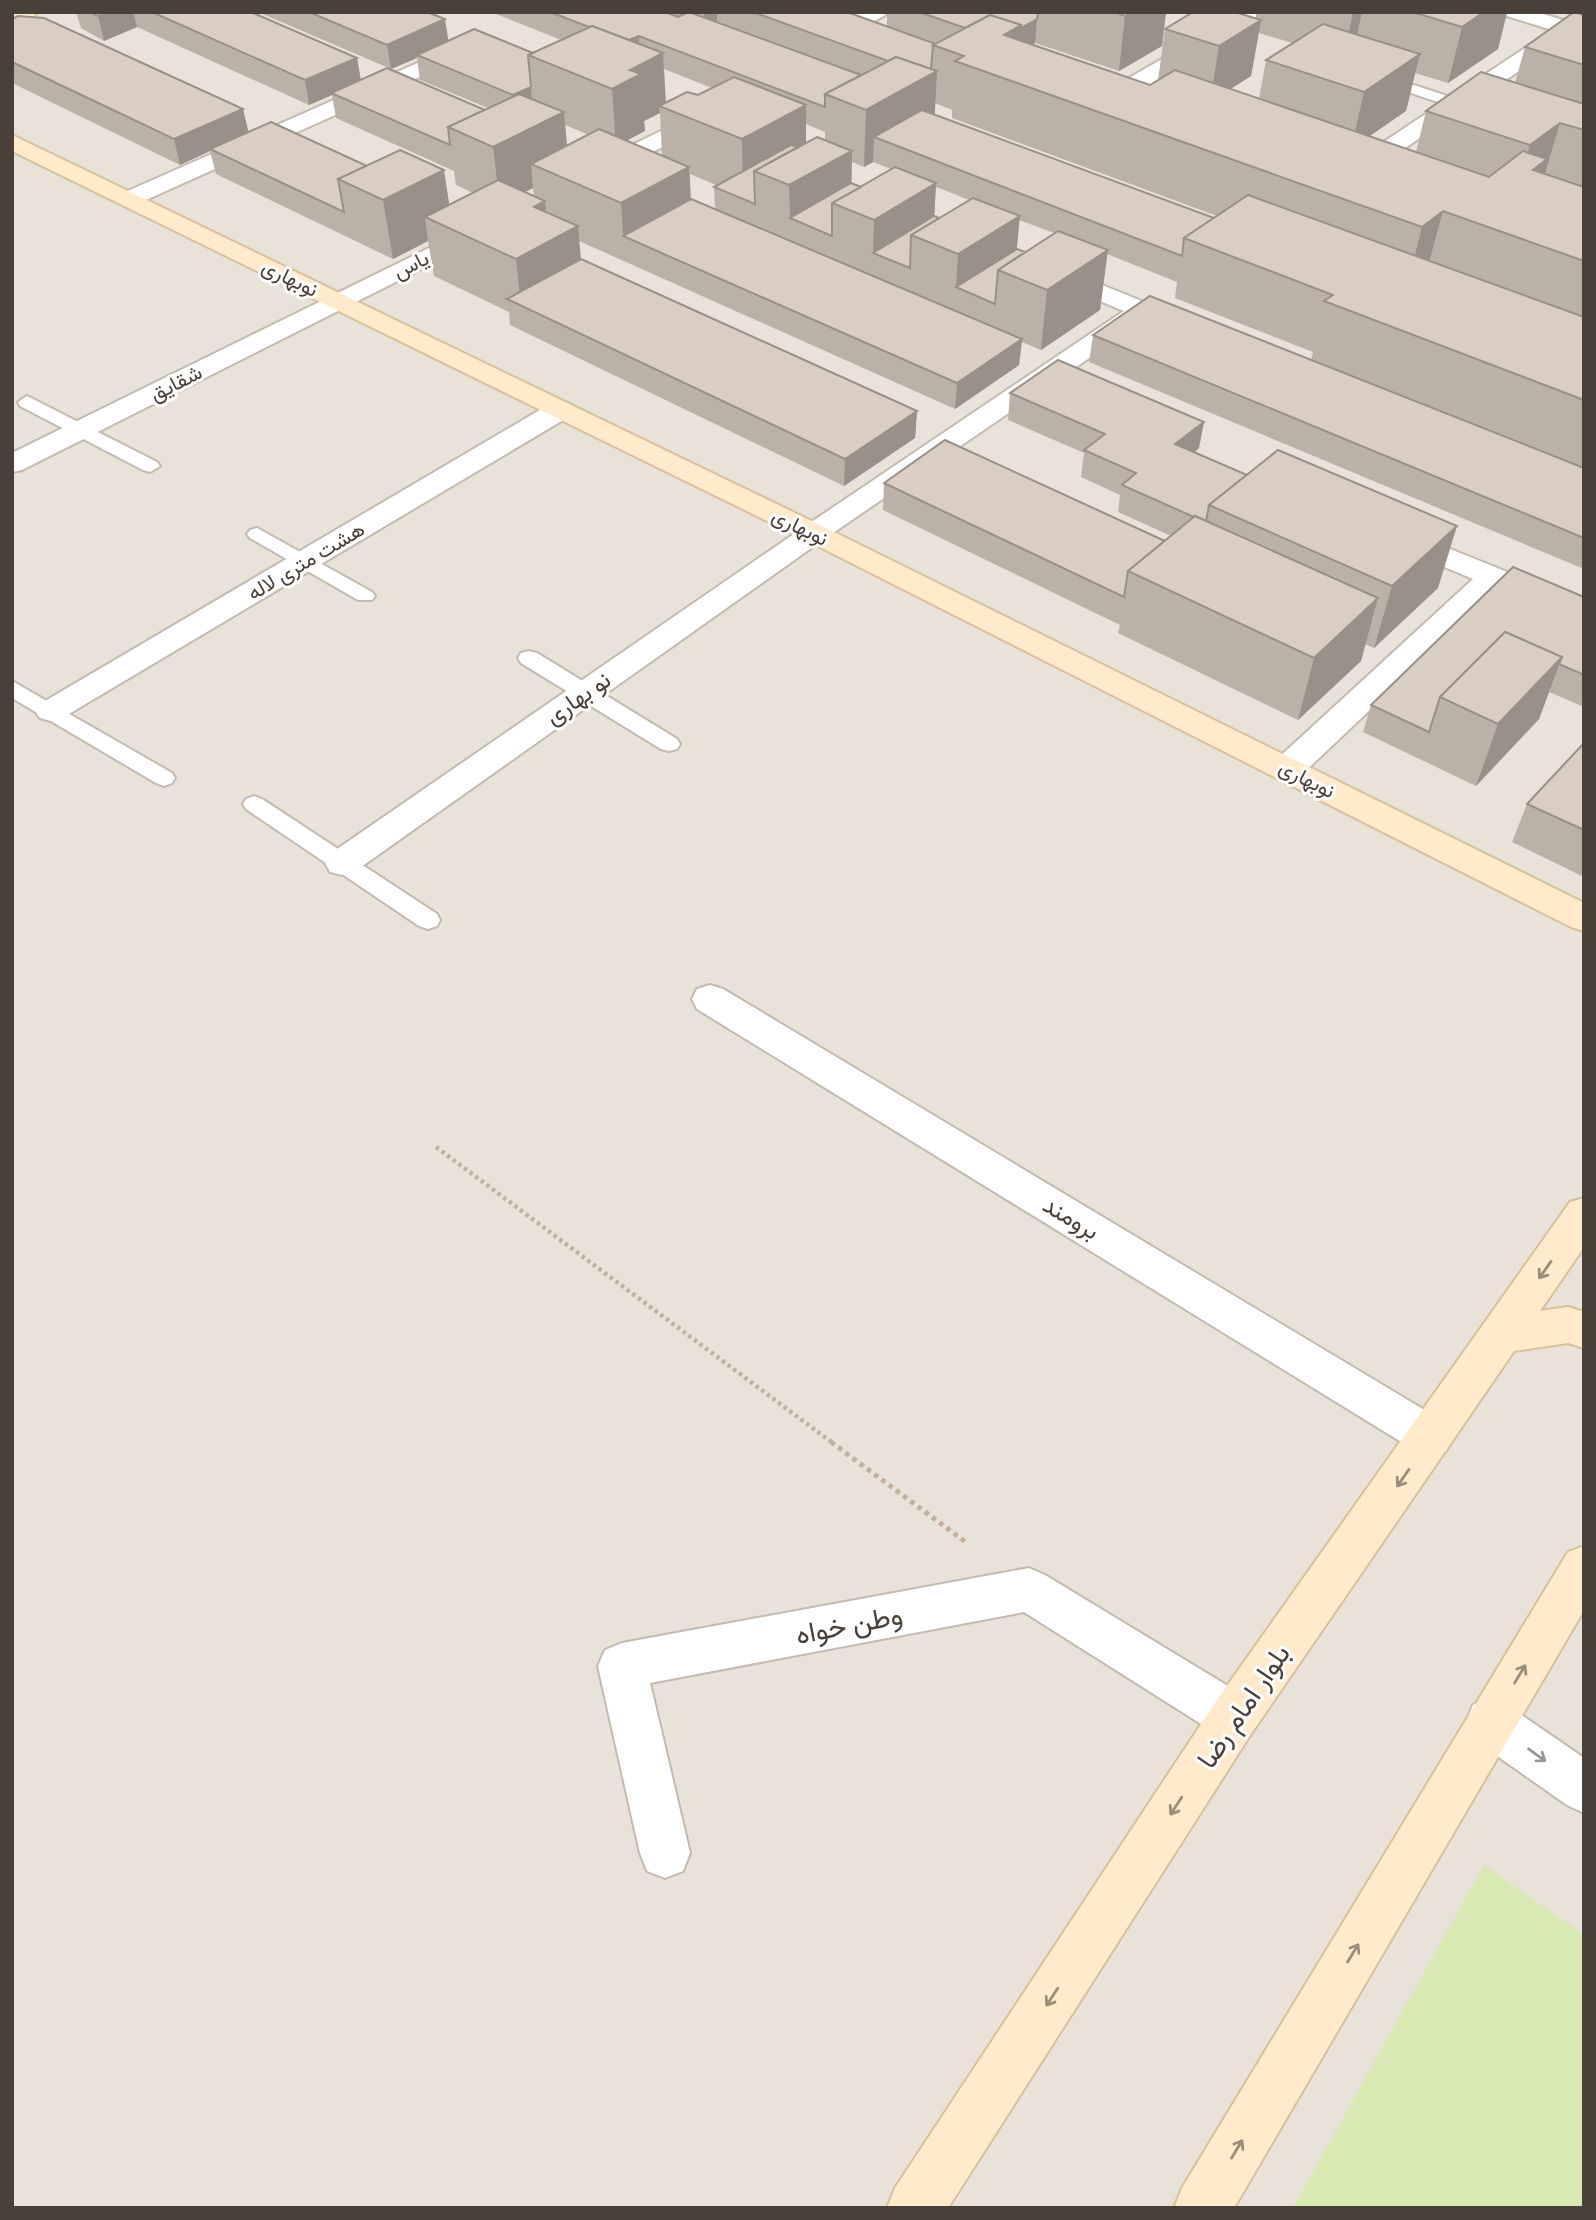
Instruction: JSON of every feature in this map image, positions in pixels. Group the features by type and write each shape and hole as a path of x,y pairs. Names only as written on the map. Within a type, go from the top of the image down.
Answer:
{"street":[{"path":"838,27 877,12"},
{"path":"1109,99 1260,12"},
{"path":"1514,12 1579,26"},
{"path":"1351,168 1579,26"},
{"path":"129,199 278,131 483,45 453,33"},
{"path":"587,172 714,117"},
{"path":"253,120 300,141"},
{"name":"نوبهاری","path":"12,142 814,533 1584,918"},
{"name":"یاس","path":"339,301 500,220"},
{"path":"1030,263 1180,325"},
{"name":"شقایق","path":"12,464 339,301"},
{"name":"نو بهاری","path":"342,863 814,533 963,448 1143,310"},
{"name":"هشت متری لاله","path":"51,711 560,410"},
{"path":"927,431 963,448"},
{"path":"1370,525 1584,614"},
{"path":"1287,769 1494,576"},
{"name":"برومند","path":"710,999 1431,1437"},
{"name":"بلوار امام رضا","path":"915,2208 1234,1717 1584,1214"},
{"path":"1500,1335 1568,1325 1584,1329"},
{"path":"1202,2208 1584,1567"},
{"path":"1029,1590 1234,1717"},
{"name":"وطن خواه","path":"665,1853 622,1666 1029,1590"},
{"path":"1490,1722 1584,1788"}],"lane":[{"path":"838,27 869,38"},
{"path":"1183,37 1230,52"},
{"path":"1371,75 1495,117"},
{"path":"684,105 714,117"},
{"path":"1351,168 1382,179"},
{"path":"587,172 623,180"},
{"path":"27,402 150,466"},
{"path":"257,534 365,596"},
{"path":"529,658 669,744"},
{"path":"12,688 164,778"},
{"path":"254,804 428,920"}],"path":[{"path":"436,1147 1029,1590"}],"shaded area":[{"path":"12,12 1584,12 1584,2208 12,2208"}],"green space":[{"path":"1484,1865 1584,1935 1584,2208 1293,2208"}],"building":[{"path":"90,12 108,12 98,16"},
{"path":"152,12 251,12 357,58 305,80"},
{"path":"309,12 427,12 445,19 387,45"},
{"path":"550,12 665,12 678,17 689,12 861,75 825,94 825,107 639,36 629,40"},
{"path":"753,12 847,12 936,44 933,45 931,69 896,57 888,61"},
{"path":"919,12 1038,12 1037,19 1021,28 1021,25 990,15 965,28"},
{"path":"1114,12 1132,12 1125,16"},
{"path":"1193,12 1235,12 1261,20 1219,46 1165,29"},
{"path":"1412,12 1484,12 1462,27"},
{"path":"1574,12 1584,15 1584,65 1525,47"},
{"path":"990,15 1021,25 1004,35 1150,85 1175,70 1489,177 1523,151 1547,159 1533,170 1584,187 1584,261 1443,211 1422,227 955,61 964,56 933,45"},
{"path":"18,16 44,18 243,109 174,139 12,62 12,19"},
{"path":"1323,24 1420,54 1364,92 1266,60"},
{"path":"592,26 663,53 630,70 641,74 612,89 528,55"},
{"path":"474,29 533,53 528,55 531,87 513,95 417,55"},
{"path":"896,57 937,71 866,110 825,94"},
{"path":"387,68 485,110 448,127 450,145 331,93"},
{"path":"1481,72 1584,104 1584,130 1560,123 1530,145 1426,111"},
{"path":"734,77 806,105 742,139 659,106 687,92 698,95"},
{"path":"519,94 564,112 493,147 448,127"},
{"path":"922,110 1214,218 1184,238 1182,256 874,137"},
{"path":"271,122 367,166 338,179 344,212 210,149"},
{"path":"599,129 689,167 621,203 531,164"},
{"path":"817,137 852,151 789,185 754,171"},
{"path":"791,145 798,147 754,171 755,204 714,187"},
{"path":"400,150 444,170 383,200 338,179"},
{"path":"895,167 936,183 874,220 832,203"},
{"path":"498,180 545,201 534,207 578,226 516,259 425,217"},
{"path":"851,183 861,187 832,203 832,236 790,218"},
{"path":"1248,195 1584,317 1584,400 1324,301 1333,295 1184,238"},
{"path":"973,198 1020,216 958,254 911,235"},
{"path":"691,199 1022,339 957,383 623,236"},
{"path":"934,216 939,218 911,235 910,268 873,253"},
{"path":"1058,231 1108,250 1047,290 998,270"},
{"path":"1017,249 1025,252 998,270 995,304 956,287"},
{"path":"581,259 917,411 845,459 507,299"},
{"path":"1150,296 1584,468 1584,538 1093,335"},
{"path":"1058,360 1204,422 1175,444 1247,475 1209,505 1206,521 1122,485 1136,473 1084,450 1105,434 1010,393"},
{"path":"945,440 1165,541 1128,571 1124,597 884,483"},
{"path":"1278,450 1457,526 1392,586 1209,505"},
{"path":"1195,516 1378,598 1314,658 1128,571"},
{"path":"1513,567 1584,597 1584,675 1559,664 1562,657 1505,632 1440,697 1429,732 1371,705"},
{"path":"1505,632 1562,657 1498,724 1440,697"},
{"path":"1584,743 1584,830 1527,804"}]}
